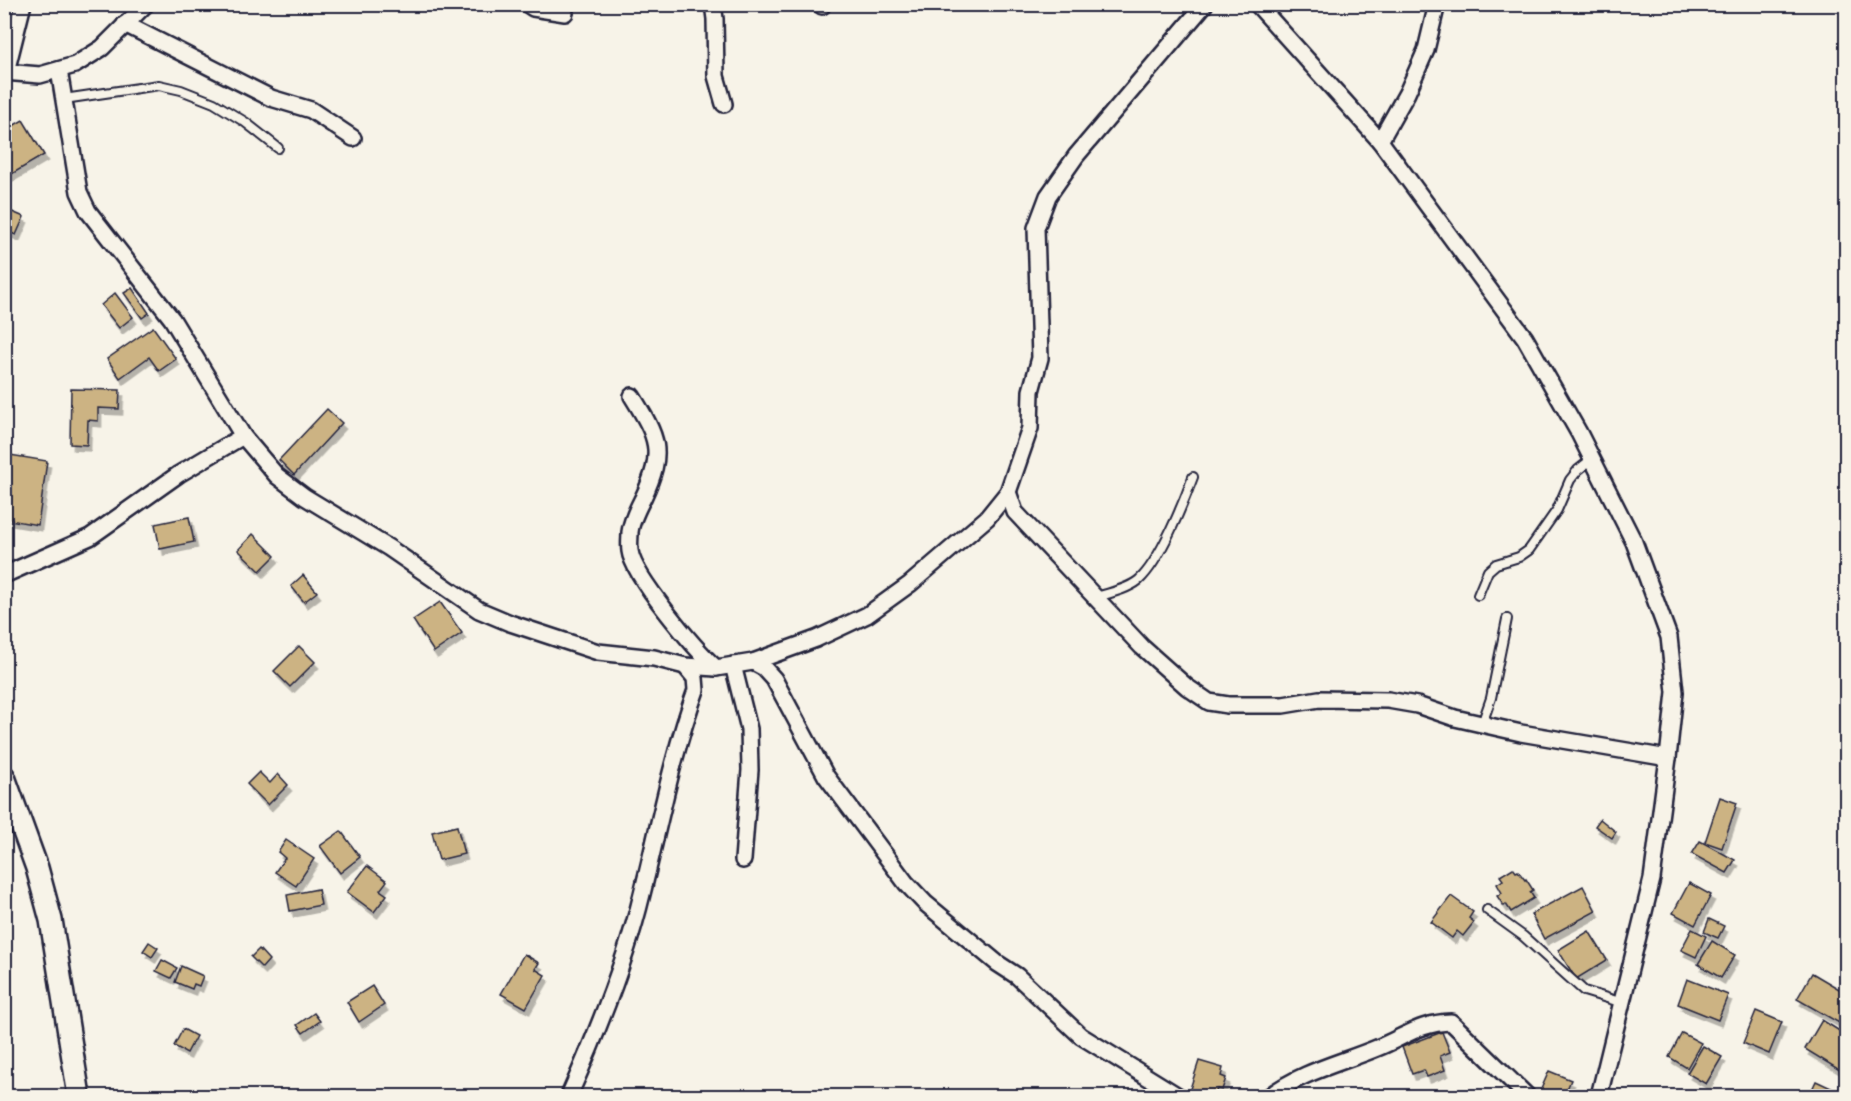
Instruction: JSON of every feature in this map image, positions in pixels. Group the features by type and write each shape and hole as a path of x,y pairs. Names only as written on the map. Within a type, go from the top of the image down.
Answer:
{"main road":[{"path":"4,777 37,868 51,920 79,1096"}],"street":[{"path":"22,4 5,72 40,75 75,65 102,48 146,4"},
{"path":"527,4 533,8 565,13"},
{"path":"713,4 716,76 724,104"},
{"path":"59,70 80,192 88,211 172,319 243,436 277,477 305,497 389,548 479,610 510,623 598,652 654,658 685,666 716,668 753,662 816,639 867,615 910,584 987,518 1008,492 1030,428 1031,392 1040,358 1036,228 1048,196 1076,156 1205,4"},
{"path":"1257,4 1380,141 1525,338 1592,459 1634,542 1669,637 1675,692 1652,879 1599,1096"},
{"path":"1380,141 1407,93 1426,50 1437,4"},
{"path":"125,24 271,98 311,110 353,138"},
{"path":"632,396 653,430 656,467 630,529 630,551 642,578 685,636 716,668"},
{"path":"4,575 90,537 179,474 243,436"},
{"path":"1008,492 1015,512 1095,598 1142,647 1187,687 1209,702 1228,705 1283,705 1319,699 1388,700 1417,705 1455,718 1593,747 1668,758"},
{"path":"753,662 764,668 774,679 826,776 906,883 925,903 997,963 1017,976 1081,1036 1178,1096"},
{"path":"733,665 749,729 750,770 743,860"},
{"path":"569,1096 591,1047 642,896 655,835 681,736 696,690 695,678 685,666"},
{"path":"1270,1096 1285,1084 1380,1047 1424,1026 1451,1022 1527,1096"}],"lane":[{"path":"64,99 159,85 181,90 214,103 245,122 278,148"},
{"path":"1478,595 1488,571 1496,564 1519,557 1529,550 1557,510 1570,480 1592,459"},
{"path":"1095,598 1129,586 1145,572 1158,554 1176,519 1193,477"},
{"path":"1482,724 1491,698 1507,619"},
{"path":"1487,910 1523,936 1584,991 1623,1003"}],"building":[{"path":"23,120 44,155 10,175 4,166 4,131"},
{"path":"10,211 24,217 16,235 4,230 4,223"},
{"path":"132,288 149,313 142,318 124,293"},
{"path":"115,293 133,317 119,328 101,305"},
{"path":"153,327 176,359 159,371 149,357 120,378 107,359"},
{"path":"71,389 120,390 119,409 98,408 98,421 88,420 87,445 70,444"},
{"path":"327,409 342,423 294,475 279,460"},
{"path":"4,454 47,461 38,525 4,519"},
{"path":"189,517 194,542 160,549 155,524"},
{"path":"253,534 275,556 260,571 238,550"},
{"path":"303,575 317,592 304,602 291,586"},
{"path":"440,602 462,633 434,652 413,620"},
{"path":"299,646 315,662 290,687 274,671"},
{"path":"259,772 270,783 278,774 288,785 268,805 247,784"},
{"path":"1720,797 1737,803 1722,848 1705,842"},
{"path":"1600,819 1616,832 1612,838 1595,826"},
{"path":"457,826 464,854 439,860 432,832"},
{"path":"341,831 360,857 340,873 320,846"},
{"path":"286,840 314,859 296,886 275,872 285,858 278,852"},
{"path":"1700,841 1735,860 1727,873 1692,854"},
{"path":"367,866 387,881 380,890 387,895 374,912 347,892"},
{"path":"1513,868 1526,879 1533,890 1530,892 1534,898 1511,912 1497,896 1502,893 1497,884 1503,880 1500,876"},
{"path":"1689,883 1711,895 1695,925 1673,913"},
{"path":"1583,886 1596,911 1544,939 1531,914"},
{"path":"318,889 321,905 290,911 287,895"},
{"path":"1451,896 1473,912 1469,918 1474,922 1463,936 1457,931 1452,938 1431,922"},
{"path":"1709,919 1724,926 1718,938 1704,932"},
{"path":"1692,929 1706,936 1696,957 1681,950"},
{"path":"1589,931 1607,960 1576,979 1558,950"},
{"path":"1712,941 1735,955 1721,978 1698,964"},
{"path":"149,942 158,948 152,957 143,951"},
{"path":"259,949 269,960 262,968 251,957"},
{"path":"524,954 539,963 535,969 545,975 526,1008 501,994"},
{"path":"162,960 177,968 171,978 156,971"},
{"path":"181,966 203,976 199,986 194,984 192,989 175,982"},
{"path":"1812,973 1846,993 1846,1014 1841,1024 1797,999"},
{"path":"1687,979 1728,995 1718,1020 1678,1004"},
{"path":"372,986 384,1005 359,1022 347,1002"},
{"path":"1756,1011 1782,1022 1769,1054 1743,1043"},
{"path":"314,1013 320,1021 303,1033 297,1025"},
{"path":"1822,1020 1846,1035 1846,1074 1805,1049"},
{"path":"183,1029 196,1036 187,1053 174,1046"},
{"path":"1442,1032 1450,1052 1440,1056 1445,1070 1427,1077 1424,1070 1412,1074 1402,1047"},
{"path":"1682,1033 1701,1043 1687,1068 1669,1057"},
{"path":"1703,1046 1722,1057 1706,1084 1687,1073"},
{"path":"1199,1061 1223,1068 1221,1076 1226,1078 1222,1090 1217,1089 1214,1096 1202,1096 1189,1092"},
{"path":"1549,1071 1571,1080 1564,1096 1538,1096"},
{"path":"1816,1081 1844,1094 1843,1096 1809,1096"}]}
